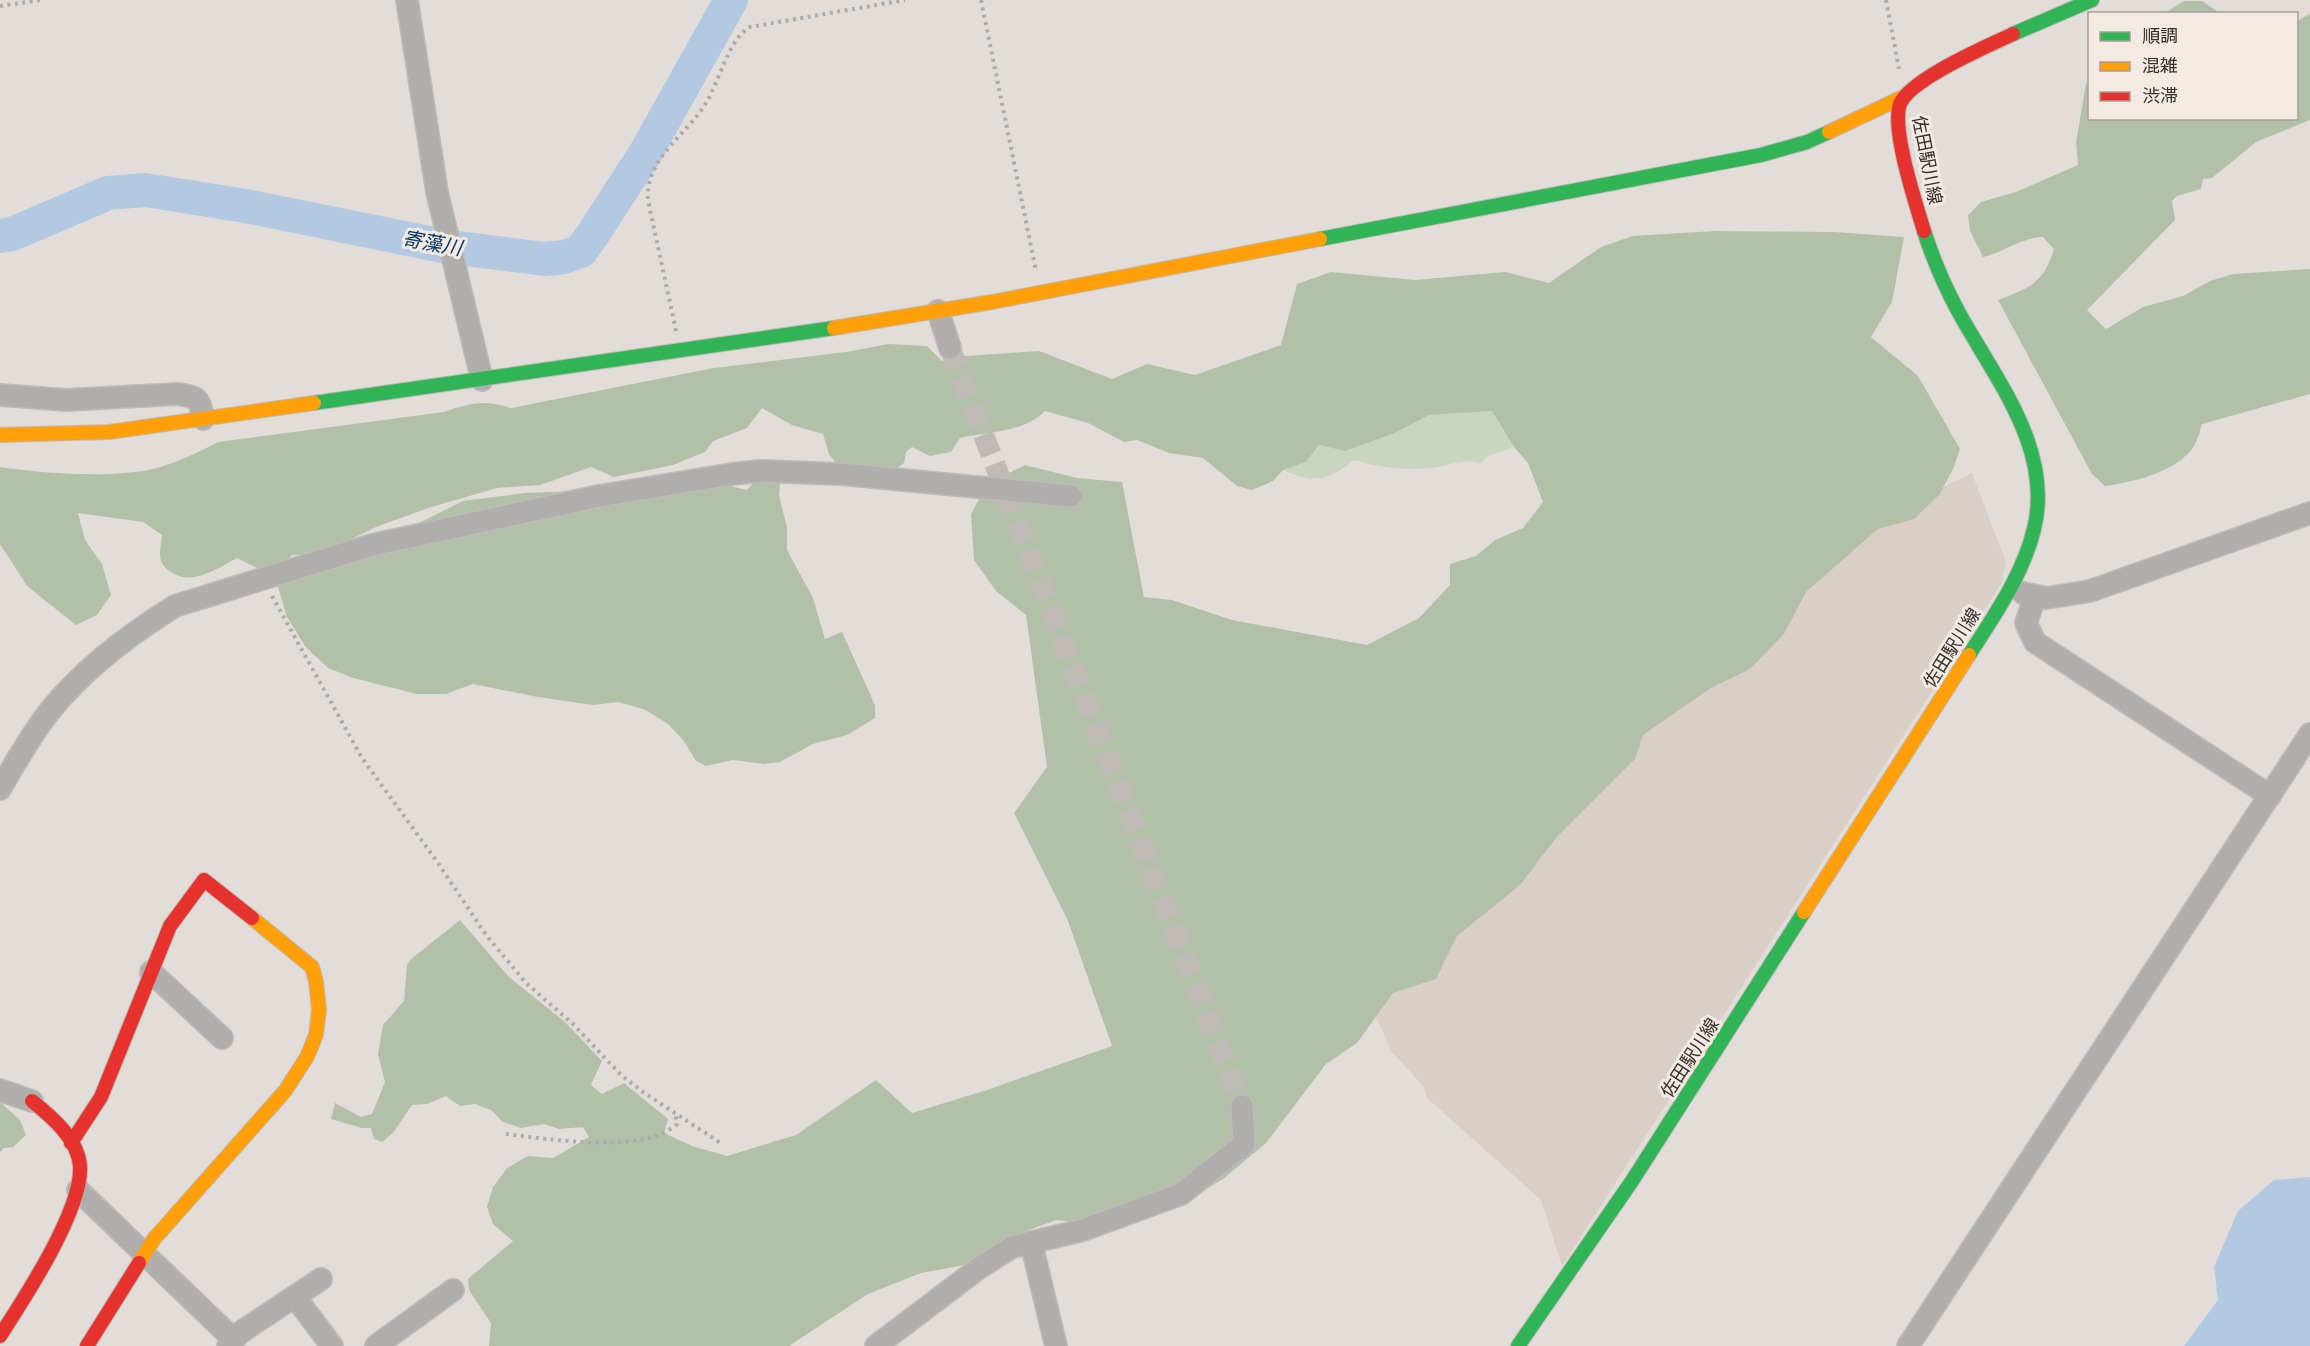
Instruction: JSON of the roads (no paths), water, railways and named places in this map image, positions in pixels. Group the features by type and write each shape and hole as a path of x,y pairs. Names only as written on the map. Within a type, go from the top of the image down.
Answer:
{"street":[{"path":"407,0 437,192 482,380"},
{"name":"佐田駅川線","path":"1519,1346 1632,1181 2010,588 2033,538 2038,493 2033,457 2010,404 1946,287 1922,224 1899,128 1899,113 1905,96 1933,76 1992,44 2092,0"},
{"path":"0,435 109,432 680,352 938,311 1761,155 1807,142 1905,96"},
{"path":"938,311 950,348"},
{"path":"0,395 66,400 177,394 193,397 201,403 203,419"},
{"path":"0,789 48,713 77,682 129,638 175,606 262,578 395,540 599,496 751,472 841,474 1071,496"},
{"path":"2010,588 2035,597 2064,597 2090,591 2310,513"},
{"path":"2035,597 2026,623 2035,642 2270,795"},
{"path":"1908,1346 2310,734"},
{"path":"71,1143 101,1097 150,972 171,926 204,880 307,960 317,981 321,1017 312,1048 285,1091 239,1141 144,1254 91,1345"},
{"path":"150,972 222,1038"},
{"path":"0,1090 32,1101 63,1130 80,1165 78,1190 21,1304 0,1336"},
{"path":"876,1346 979,1268 1012,1247 1083,1230 1181,1194 1244,1144 1242,1106"},
{"path":"78,1190 230,1342 321,1279"},
{"path":"1031,1242 1056,1346"},
{"path":"376,1346 453,1290"},
{"path":"295,1297 332,1346"}],"water":[{"path":"2310,1177 2310,1346 2184,1346 2218,1300 2214,1267 2238,1211 2274,1180"}],"waterway":[{"name":"寄藻川","path":"0,236 12,234 108,193 145,190 246,206 443,246 545,259 564,257 581,251 597,228 646,152 731,0"}],"tunnel":[{"path":"950,348 1242,1106"}]}
